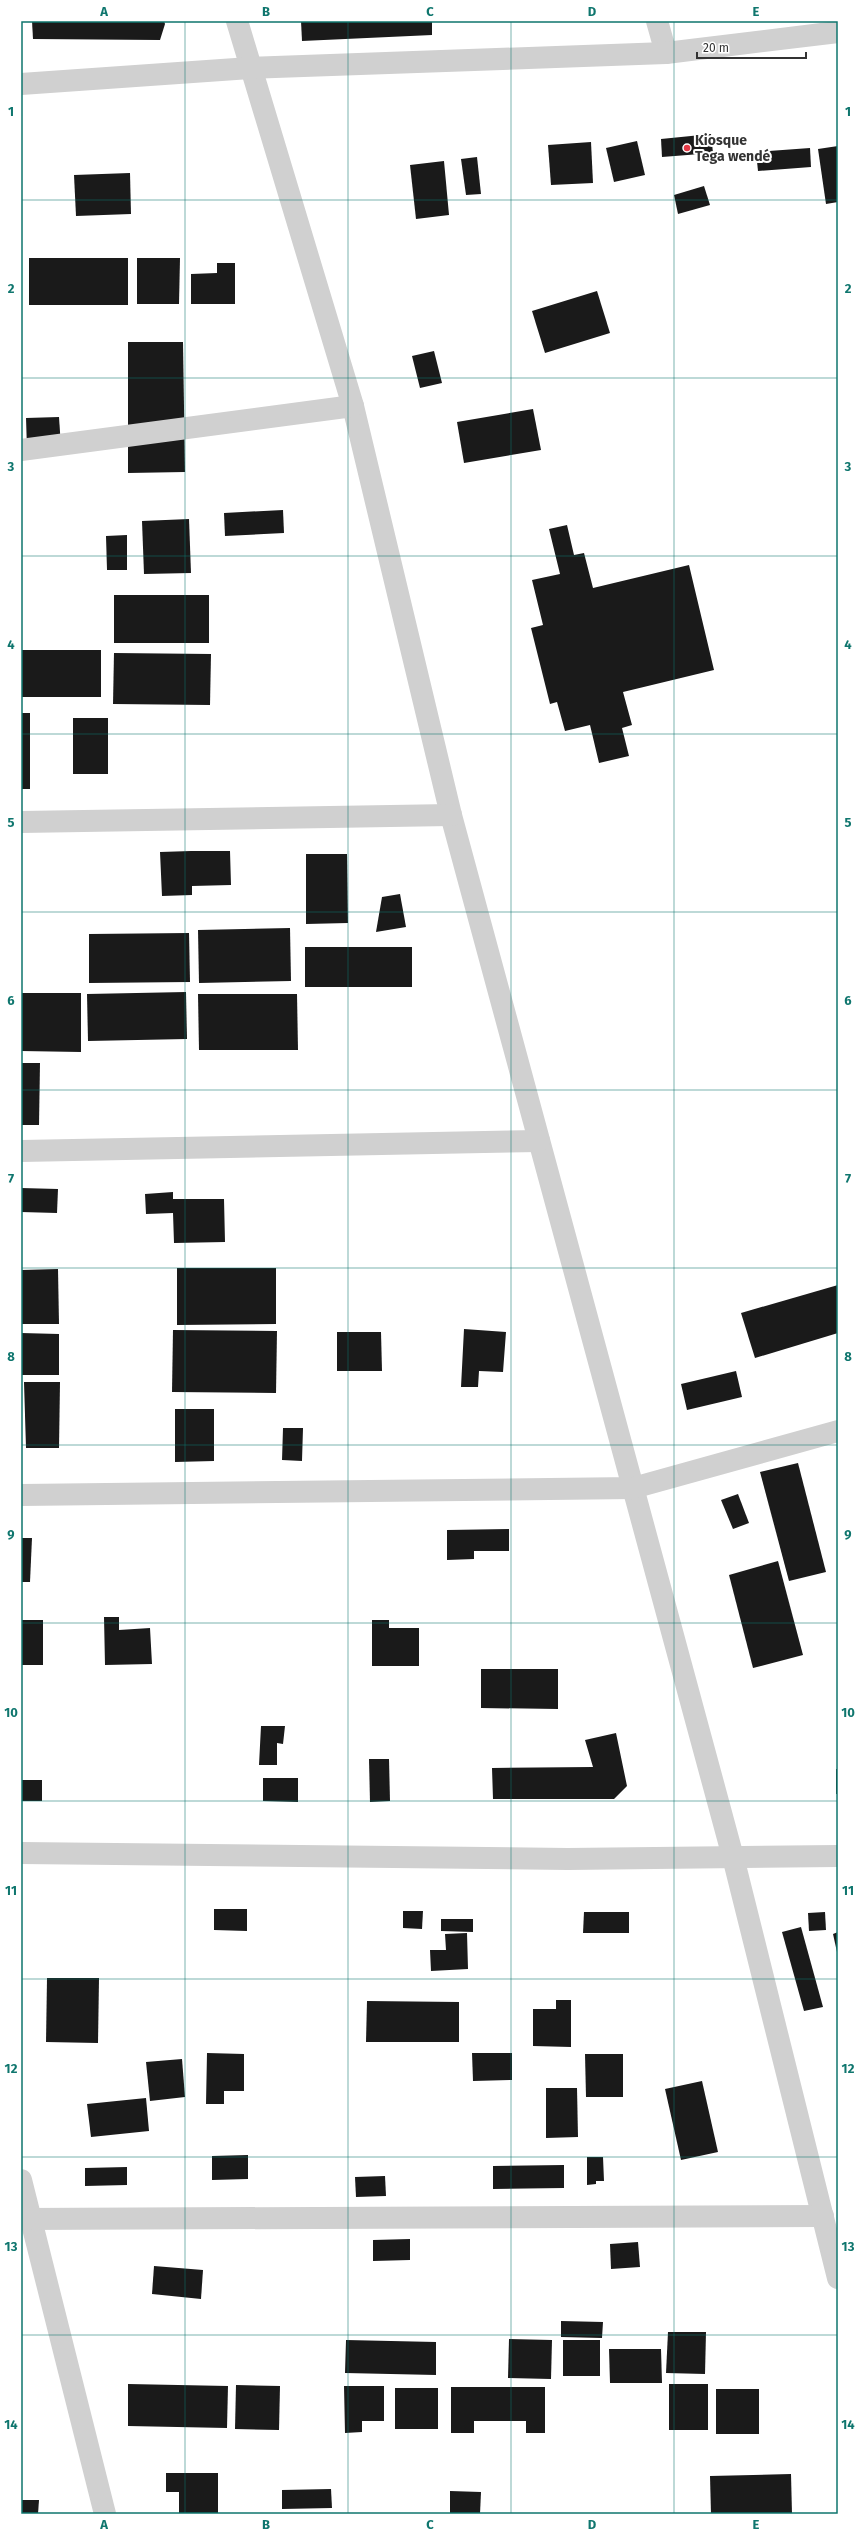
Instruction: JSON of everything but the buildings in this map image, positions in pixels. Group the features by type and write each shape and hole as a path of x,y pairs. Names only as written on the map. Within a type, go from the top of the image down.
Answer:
{"street":[{"path":"237,21 352,406 451,815 733,1857 838,2278"},
{"path":"657,21 666,53"},
{"path":"21,84 250,68 666,53 838,32"},
{"path":"21,450 352,406"},
{"path":"21,822 451,815"},
{"path":"21,1151 539,1141"},
{"path":"21,1494 633,1488 838,1431"},
{"path":"21,1853 568,1859 838,1856"},
{"path":"21,2180 27,2219 105,2514"},
{"path":"27,2219 823,2216"}],"place":[{"name":"Kiosque Tega wendé","path":"687,148"}]}
